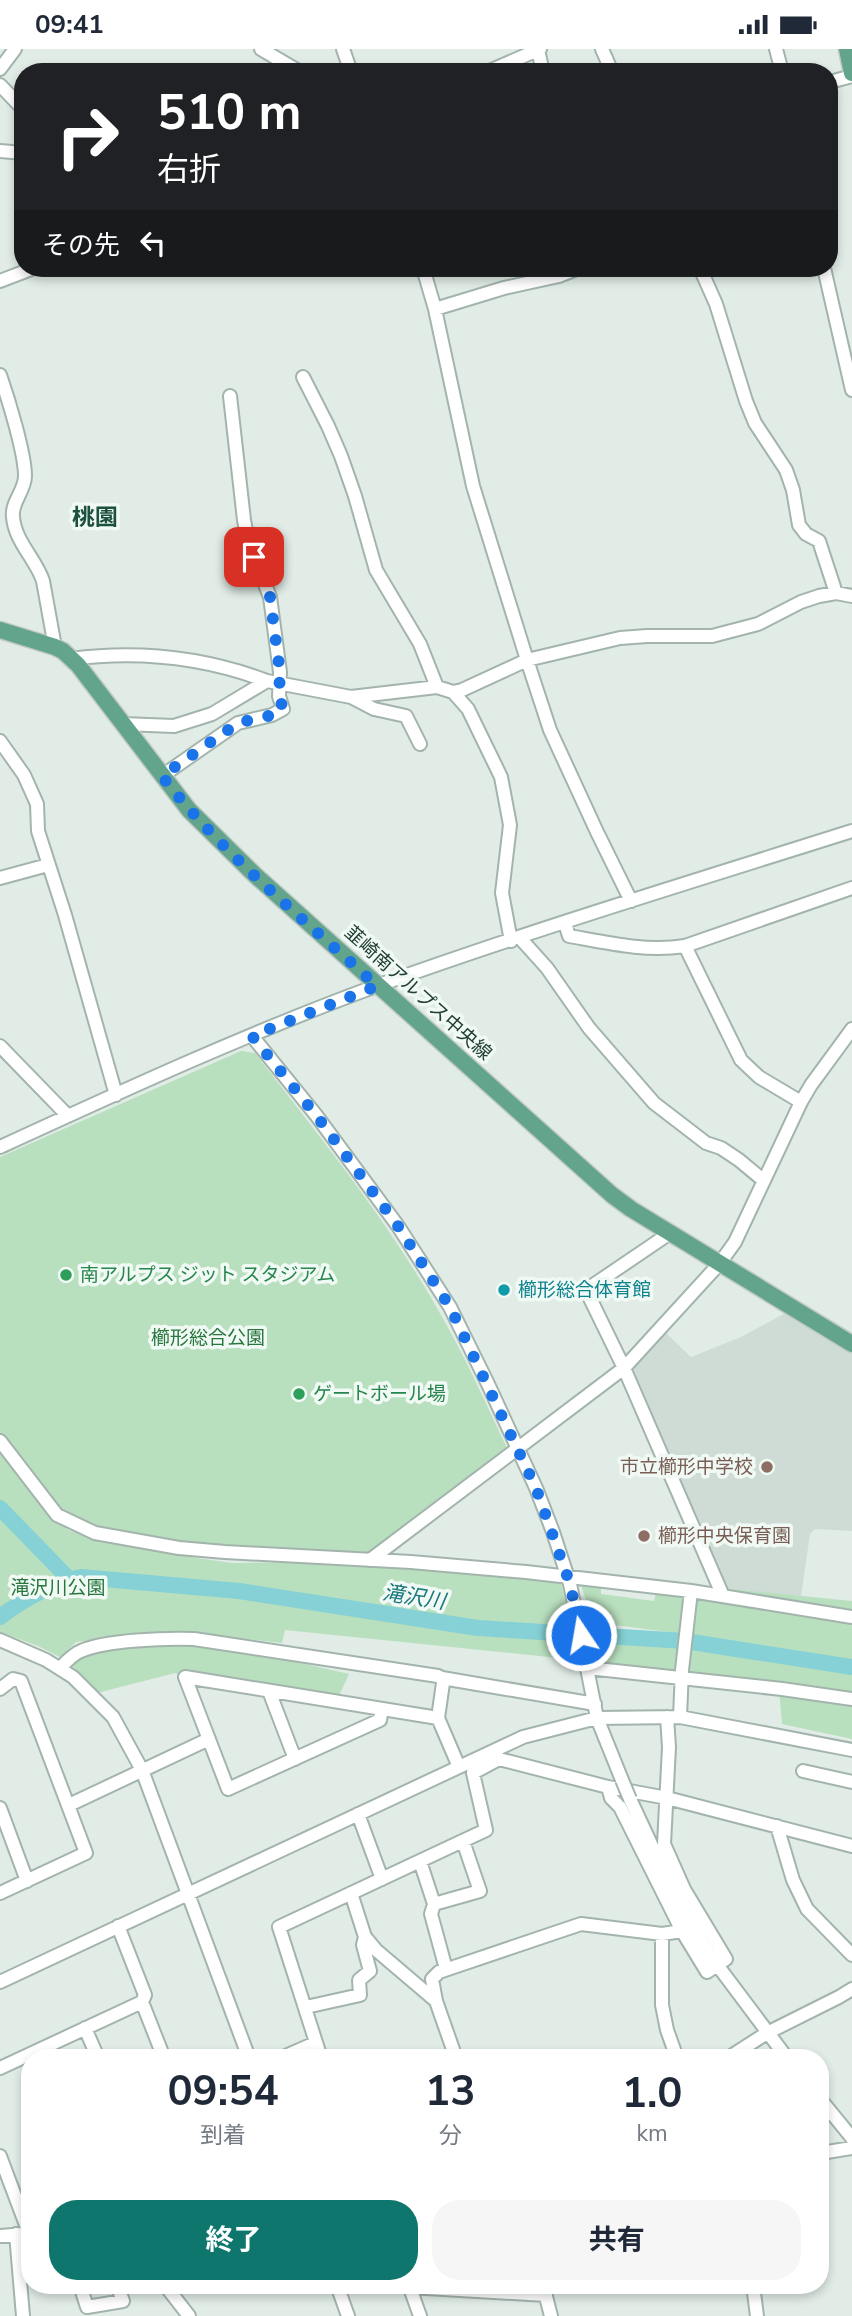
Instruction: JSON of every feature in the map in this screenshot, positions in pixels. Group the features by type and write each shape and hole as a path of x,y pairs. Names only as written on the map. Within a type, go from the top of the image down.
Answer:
{"main road":[{"path":"847,49 852,74"},
{"name":"韮崎南アルプス中央線","path":"0,630 55,647 71,659 189,810 226,847 377,986 612,1195 852,1344"}],"street":[{"path":"0,69 15,49"},
{"path":"261,49 285,63"},
{"path":"507,63 539,49"},
{"path":"0,85 14,100"},
{"path":"426,277 473,487 550,730 631,901"},
{"path":"435,309 504,288 554,277"},
{"path":"704,277 716,303 755,423 786,470 793,490 799,525 806,534 819,541 836,593"},
{"path":"826,277 852,390"},
{"path":"0,375 25,476 13,507 13,518 17,534 40,571 55,647"},
{"path":"303,377 341,456 376,570 420,644 437,687"},
{"path":"162,776 238,723 272,715 283,709 273,683 277,645 270,597 248,541 244,520 230,396"},
{"path":"71,659 105,654 176,656 241,671 273,683 351,697 437,687 453,692 527,660 620,638 712,636 758,624 819,596 836,593 852,596"},
{"path":"123,724 174,726 212,714 273,683"},
{"path":"453,692 468,709 501,777 510,825 502,893 515,939 547,968 589,1028 653,1103 706,1143 721,1148 739,1160 763,1180"},
{"path":"351,697 374,709 407,716 420,744"},
{"path":"212,714 220,736"},
{"path":"0,741 24,775 37,804 38,831 116,1095"},
{"path":"0,1147 252,1036 377,986 852,831"},
{"path":"0,878 48,865"},
{"path":"565,923 569,936 637,948 667,949 685,946 852,888"},
{"path":"685,946 741,1061 760,1077 801,1102"},
{"path":"370,1560 624,1368 720,1263 736,1242 763,1180 811,1084 852,1029"},
{"path":"252,1036 316,1115 398,1226 450,1307 540,1500 569,1580 597,1718 630,1799 678,1902 717,1966 780,2049"},
{"path":"0,1046 68,1116"},
{"path":"670,1233 586,1290 624,1368 723,1596"},
{"path":"0,1441 57,1515 95,1533 159,1545 214,1551 492,1569 690,1597 723,1596 852,1616"},
{"path":"608,1787 611,1798 620,1807 682,1931 707,1972 726,1959 684,1889 664,1844 669,1747 683,1674 690,1597"},
{"path":"60,1668 71,1658 90,1648 164,1639 194,1639 595,1703"},
{"path":"3,1641 60,1668 73,1677 113,1717 142,1770 246,2049"},
{"path":"587,1665 683,1674 852,1699"},
{"path":"382,1709 380,1720 228,1789 185,1677 438,1718"},
{"path":"442,1678 438,1718 459,1767"},
{"path":"0,1689 13,1679 21,1681 86,1853 0,1893"},
{"path":"269,1691 295,1759"},
{"path":"0,1982 523,1737 597,1718 674,1717 852,1750"},
{"path":"69,1805 209,1739"},
{"path":"317,2049 279,1927 486,1830 473,1773 499,1759 608,1787 667,1798 852,1846"},
{"path":"803,1771 852,1782"},
{"path":"0,1808 27,1881"},
{"path":"358,1814 382,1879"},
{"path":"777,1826 793,1880 807,1909 852,1955"},
{"path":"434,1904 480,1891 463,1841"},
{"path":"420,1861 434,1904 431,1914 446,1969"},
{"path":"351,1893 365,1937 376,1950 436,2001"},
{"path":"453,2049 436,2001 432,1979 439,1972 581,1924 662,1934 682,1931"},
{"path":"44,2049 142,2002 145,1995 118,1926"},
{"path":"662,1934 662,2005 674,2049"},
{"path":"306,2007 360,1995 359,1980 369,1971 363,1945 365,1937"},
{"path":"742,2049 852,1989"},
{"path":"142,2002 160,2049"},
{"path":"85,2028 94,2049"},
{"path":"301,2049 315,2043"},
{"path":"0,2068 21,2060"},
{"path":"829,2110 852,2138"},
{"path":"829,2152 852,2148"},
{"path":"0,2156 21,2222"},
{"path":"0,2236 21,2234"},
{"path":"23,2316 24,2294"},
{"path":"83,2294 88,2307 123,2301 120,2294"},
{"path":"172,2294 189,2316"},
{"path":"340,2294 348,2316"},
{"path":"412,2294 420,2316"},
{"path":"546,2294 551,2316"},
{"path":"754,2294 757,2316"}],"shaded area":[{"path":"789,1311 852,1348 852,1531 815,1529 810,1534 801,1597 724,1588 630,1372 633,1364 664,1331 691,1357 741,1337"}],"green space":[{"name":"櫛形総合公園","path":"241,1051 255,1053 351,1178 396,1243 448,1327 507,1448 507,1454 367,1557 164,1542 86,1527 62,1513 0,1434 0,1157"},
{"name":"滝沢川公園","path":"0,1450 56,1521 70,1531 87,1536 232,1563 300,1562 491,1573 561,1583 578,1660 285,1630 282,1643 213,1635 150,1633 76,1642 60,1657 0,1632"},
{"path":"581,1585 601,1586 601,1594 654,1601 656,1592 686,1595 682,1634 593,1622"},
{"path":"722,1588 852,1601 852,1614 724,1594"},
{"path":"691,1591 852,1617 852,1667 706,1644 686,1633"},
{"path":"595,1637 682,1647 681,1671 601,1662"},
{"path":"186,1644 274,1657 349,1674 337,1700 185,1677 175,1673 97,1693 75,1672 73,1664 77,1657 85,1655 133,1647"},
{"path":"689,1648 852,1672 852,1739 782,1724 779,1688 703,1681 700,1674 687,1672"}],"waterway":[{"name":"滝沢川","path":"0,1508 70,1580"},
{"name":"滝沢川","path":"0,1617 39,1593 81,1577 239,1591 478,1628 685,1641 852,1667"}],"place":[{"name":"南アルプス ジット スタジアム","path":"66,1275"},
{"name":"櫛形総合体育館","path":"504,1290"},
{"name":"ゲートボール場","path":"299,1394"},
{"name":"市立櫛形中学校","path":"767,1467"},
{"name":"櫛形中央保育園","path":"644,1536"}],"district":[{"name":"桃園","path":"95,517"}],"route":[{"path":"254,557 270,597 280,672 279,696 283,709 272,715 238,723 162,776 189,810 226,847 377,986 252,1036 316,1115 398,1226 450,1307 536,1488 570,1584 581,1635"}]}
